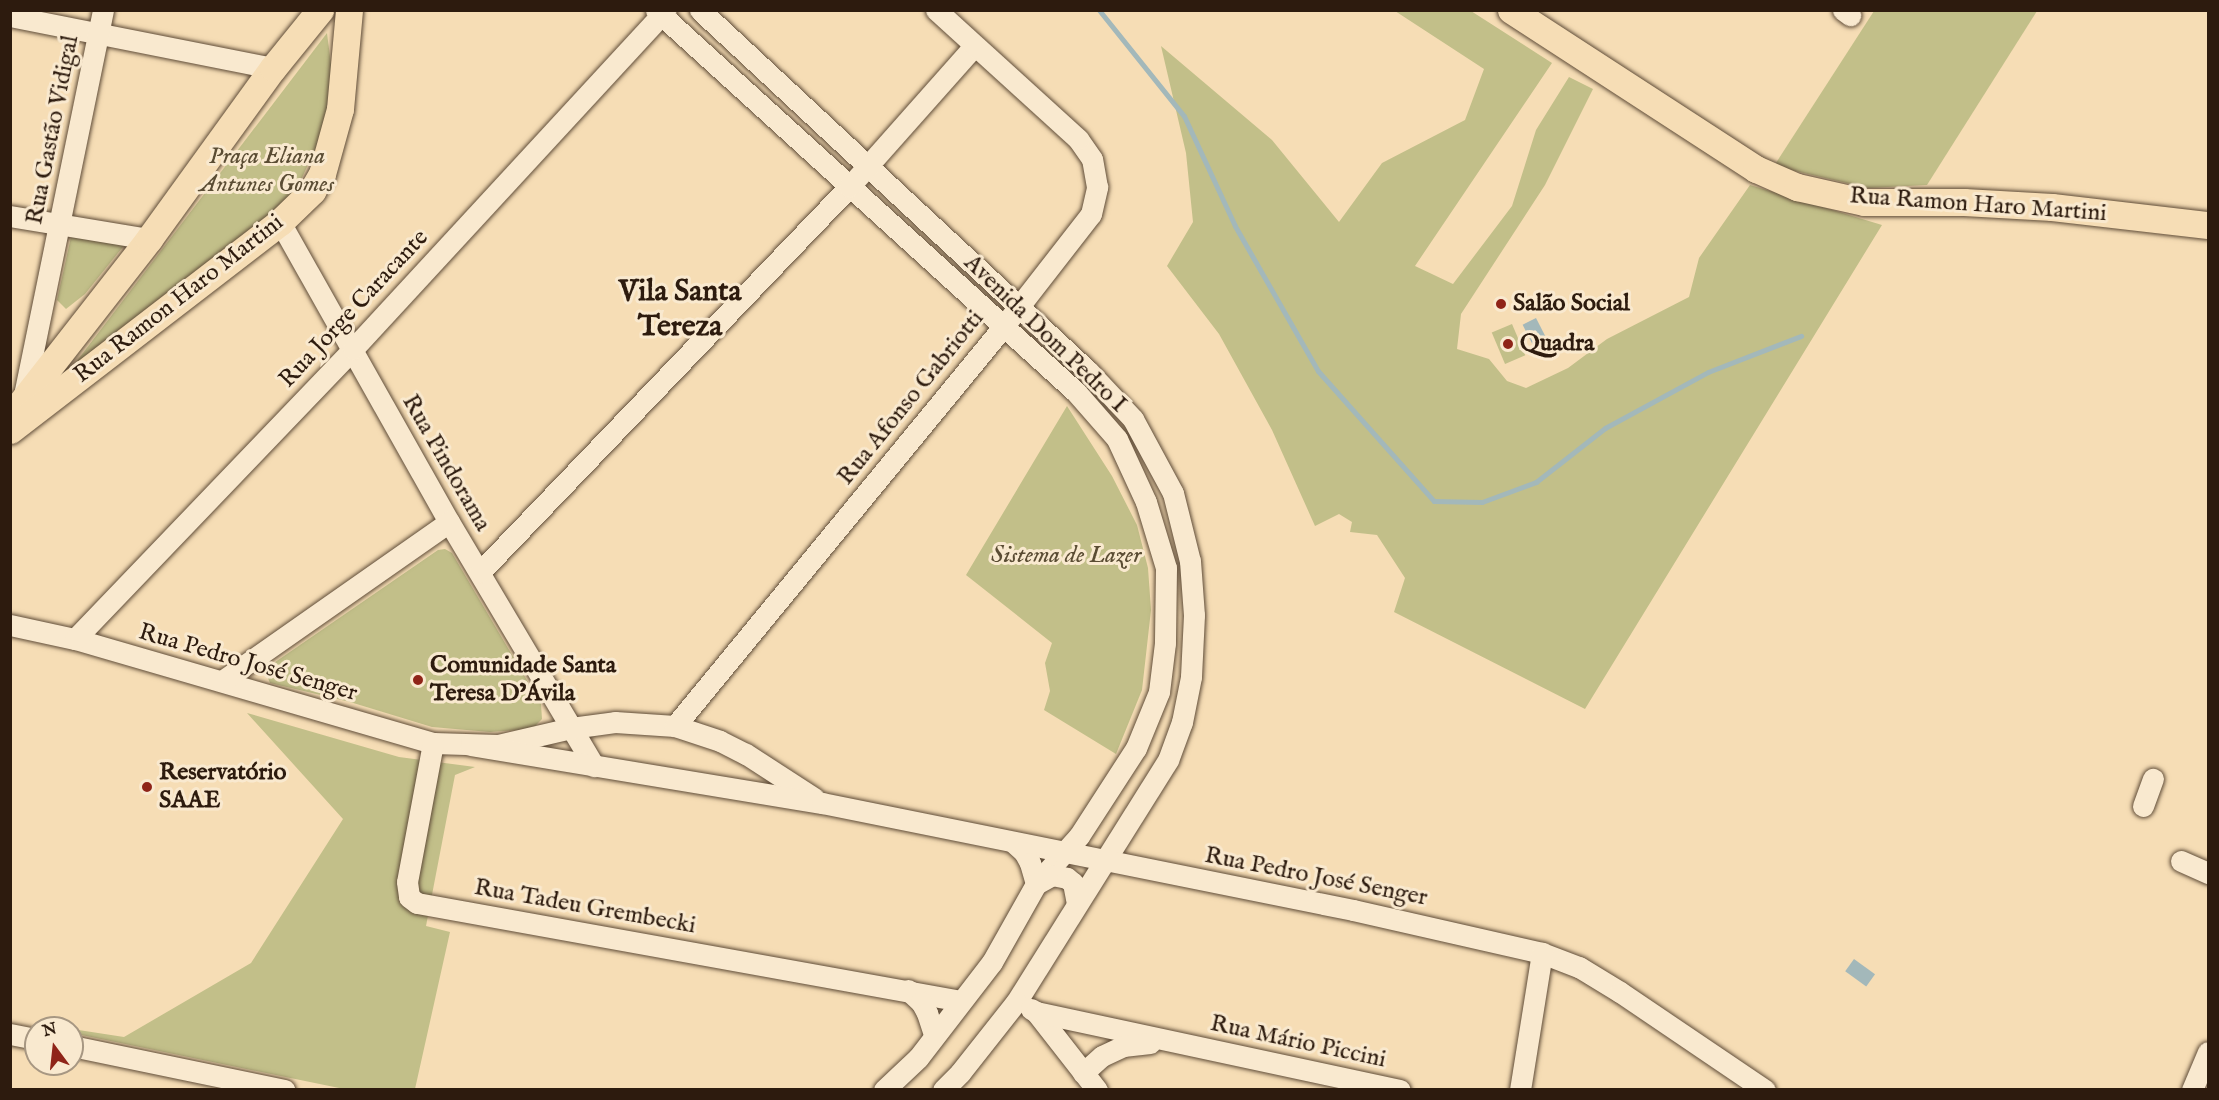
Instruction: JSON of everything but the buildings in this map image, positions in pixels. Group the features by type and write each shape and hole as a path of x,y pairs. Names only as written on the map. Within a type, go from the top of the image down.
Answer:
{"main road":[{"name":"Rua Ramon Haro Martini","path":"13,415 280,222 312,191 322,174 340,109 349,10"},
{"name":"Rua Ramon Haro Martini","path":"1511,10 1756,169 1797,187 1864,202 1964,202 2052,207 2208,225"},
{"name":"Rua Ramon Haro Martini","path":"13,415 148,239 273,68 314,18"},
{"path":"314,18 333,25 345,43"}],"street":[{"name":"Rua Gastão Vidigal","path":"13,415 61,225 102,10"},
{"name":"Avenida Dom Pedro I","path":"700,10 1088,371 1133,419 1173,493 1190,561 1194,615 1193,656 1182,722 1168,760 1016,1002 960,1073 943,1089"},
{"path":"480,572 849,187 974,46 936,10"},
{"name":"Avenida Dom Pedro I","path":"661,12 849,187 1076,392 1116,438 1146,502 1166,568 1165,643 1160,692 1136,748 1079,836 1036,884 992,962 918,1058 884,1089"},
{"name":"Rua Jorge Caracante","path":"75,639 353,350 661,12"},
{"path":"10,15 273,68"},
{"name":"Rua Afonso Gabriotti","path":"675,726 1003,327 1091,214 1097,187 1092,159 1078,139 974,46"},
{"path":"10,216 148,239"},
{"name":"Rua Pindorama","path":"280,222 449,522 591,760"},
{"path":"222,681 449,522"},
{"name":"Rua Pedro José Senger","path":"10,625 75,639 433,743 471,745 591,760 727,788 822,803 1105,862 1353,909 1542,953 1579,967 1620,992 1765,1089"},
{"name":"Rua Pedro José Senger","path":"471,745 520,741 571,728 599,724 634,722 675,726 712,737 746,754 822,803"},
{"path":"591,760 591,735 599,724"},
{"name":"Rua Tadeu Grembecki","path":"433,743 407,882 409,897 417,903 961,1001"},
{"path":"727,788 735,787 745,779 749,769 746,754"},
{"path":"2143,806 2153,779"},
{"path":"1014,843 1024,852 1030,863 1036,884 1052,875 1067,878 1073,883 1077,903"},
{"path":"2181,861 2208,873"},
{"path":"1520,1089 1542,953"},
{"path":"908,990 921,1002 934,1035"},
{"path":"1016,1002 1036,1012 1097,1089"},
{"name":"Rua Mário Piccini","path":"1036,1012 1400,1089"},
{"name":"Rua Mário Piccini","path":"1083,1073 1102,1056 1123,1046 1146,1043 1186,1045"},
{"path":"84,1048 285,1089"},
{"path":"2192,1089 2208,1052"}],"green space":[{"path":"1395,11 1471,11 1552,63 1415,266 1453,284 1512,206 1536,130 1569,77 1593,89 1545,185 1461,314 1457,349 1489,359 1507,381 1526,388 1568,368 1607,339 1689,297 1699,258 1750,185 1882,225 1585,709 1394,612 1405,578 1377,535 1350,532 1352,522 1339,514 1315,526 1272,430 1219,334 1167,266 1193,222 1186,153 1161,46 1272,140 1339,222 1382,163 1465,120 1484,69"},
{"path":"1874,11 2037,11 1927,185 1868,188 1774,166"},
{"name":"Praça Eliana Antunes Gomes","path":"327,33 333,80 326,126 293,197 70,370"},
{"path":"71,237 126,243 85,294 66,309 57,300"},
{"name":"Quadra","path":"1512,324 1525,355 1505,364 1492,333"},
{"name":"Sistema de Lazer","path":"1067,406 1112,476 1137,525 1148,568 1151,610 1142,690 1116,754 1044,710 1050,691 1045,663 1052,643 966,575"},
{"path":"445,549 452,553 541,704 542,719 532,729 490,732 432,727 350,702 270,683 267,676 268,667 438,550"},
{"path":"247,713 399,757 475,767 455,775 426,926 450,932 415,1089 344,1089 84,1035 84,1031 124,1037 251,963 343,819"}],"shaded area":[{"path":"1536,318 1546,338 1533,344 1523,325"},
{"path":"1854,959 1875,974 1866,986 1845,971"}],"waterway":[{"path":"1099,10 1184,116 1235,226 1318,371 1434,501 1482,502 1536,482 1605,428 1708,372 1801,336"}],"place":[{"name":"Salão Social","path":"1501,304"},
{"name":"Quadra","path":"1508,344"},
{"name":"Comunidade Santa Teresa D’Ávila","path":"418,680"},
{"name":"Reservatório SAAE","path":"147,787"}],"district":[{"name":"Vila Santa Tereza","path":"680,309"}]}
